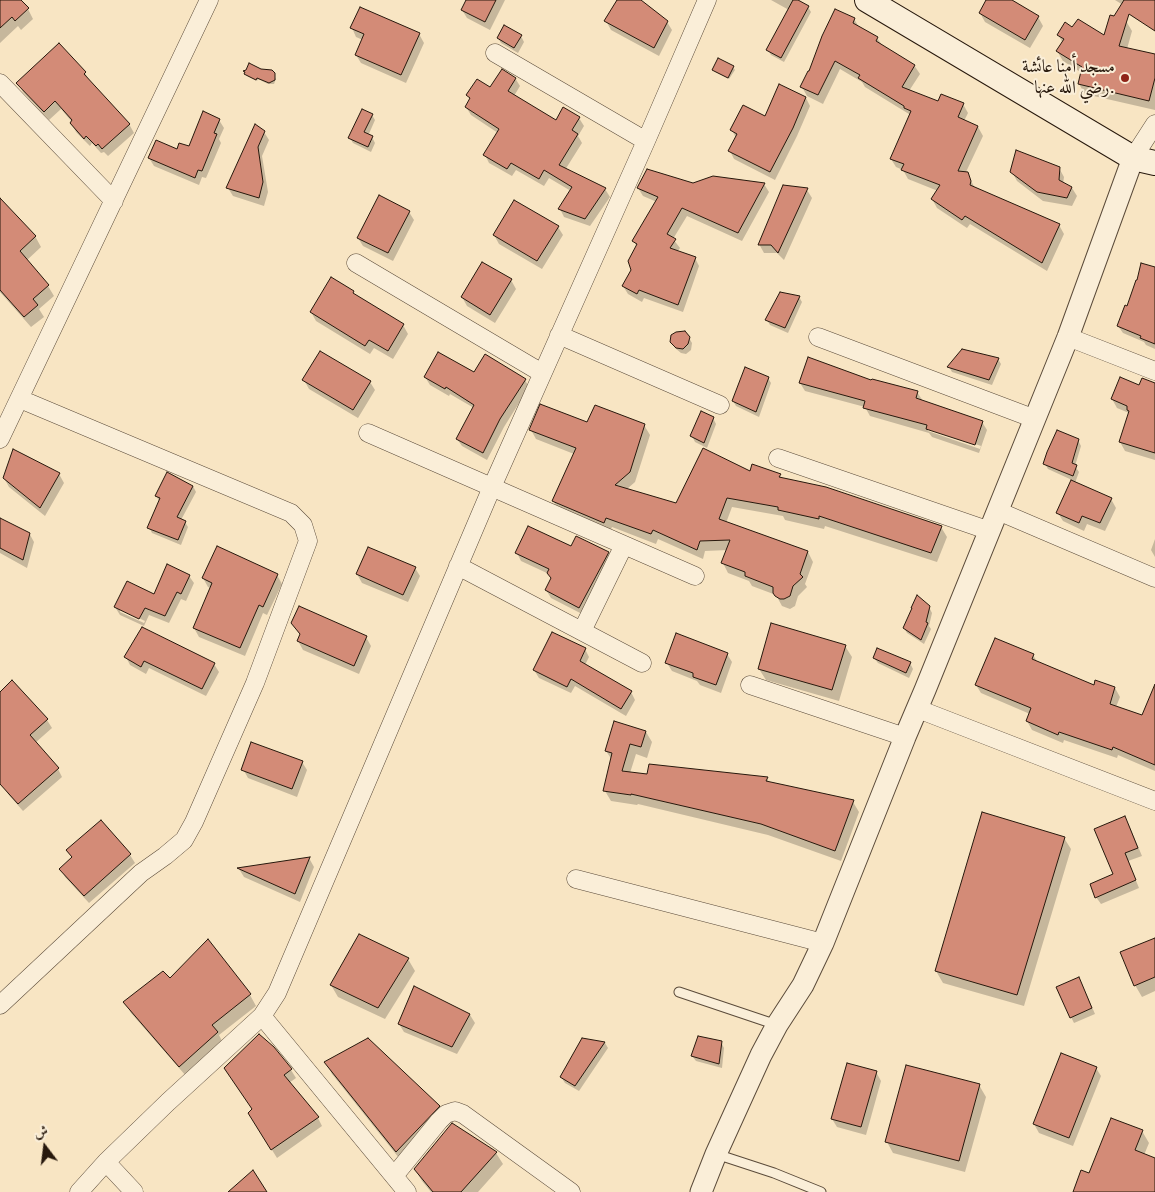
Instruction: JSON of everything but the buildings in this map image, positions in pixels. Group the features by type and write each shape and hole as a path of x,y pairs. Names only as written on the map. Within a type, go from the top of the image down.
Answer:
{"main road":[{"path":"867,0 1144,160"}],"street":[{"path":"0,439 209,0"},
{"path":"79,1192 106,1162 168,1102 262,1016 278,993 492,487 707,0"},
{"path":"495,53 646,141"},
{"path":"0,83 114,201"},
{"path":"701,1192 760,1055 802,985 823,944 1068,337 1144,160 1155,124"},
{"path":"356,263 542,373"},
{"path":"560,335 720,405"},
{"path":"818,337 1035,419"},
{"path":"1068,337 1155,371"},
{"path":"0,1005 141,873 184,840 194,822 255,683 308,541 303,525 291,513 20,399"},
{"path":"368,433 695,576"},
{"path":"778,458 990,531"},
{"path":"998,511 1155,578"},
{"path":"582,632 624,545"},
{"path":"458,566 642,663"},
{"path":"750,685 905,737"},
{"path":"918,709 1155,801"},
{"path":"576,879 823,944"},
{"path":"262,1016 406,1192"},
{"path":"394,1176 446,1114 455,1111 464,1114 571,1192"},
{"path":"106,1162 134,1192"}],"lane":[{"path":"679,992 777,1025"},
{"path":"716,1154 774,1173 821,1192"}],"place":[{"name":"مسجد أمنا عائشة رضي الله عنها.","path":"1125,78"}]}
